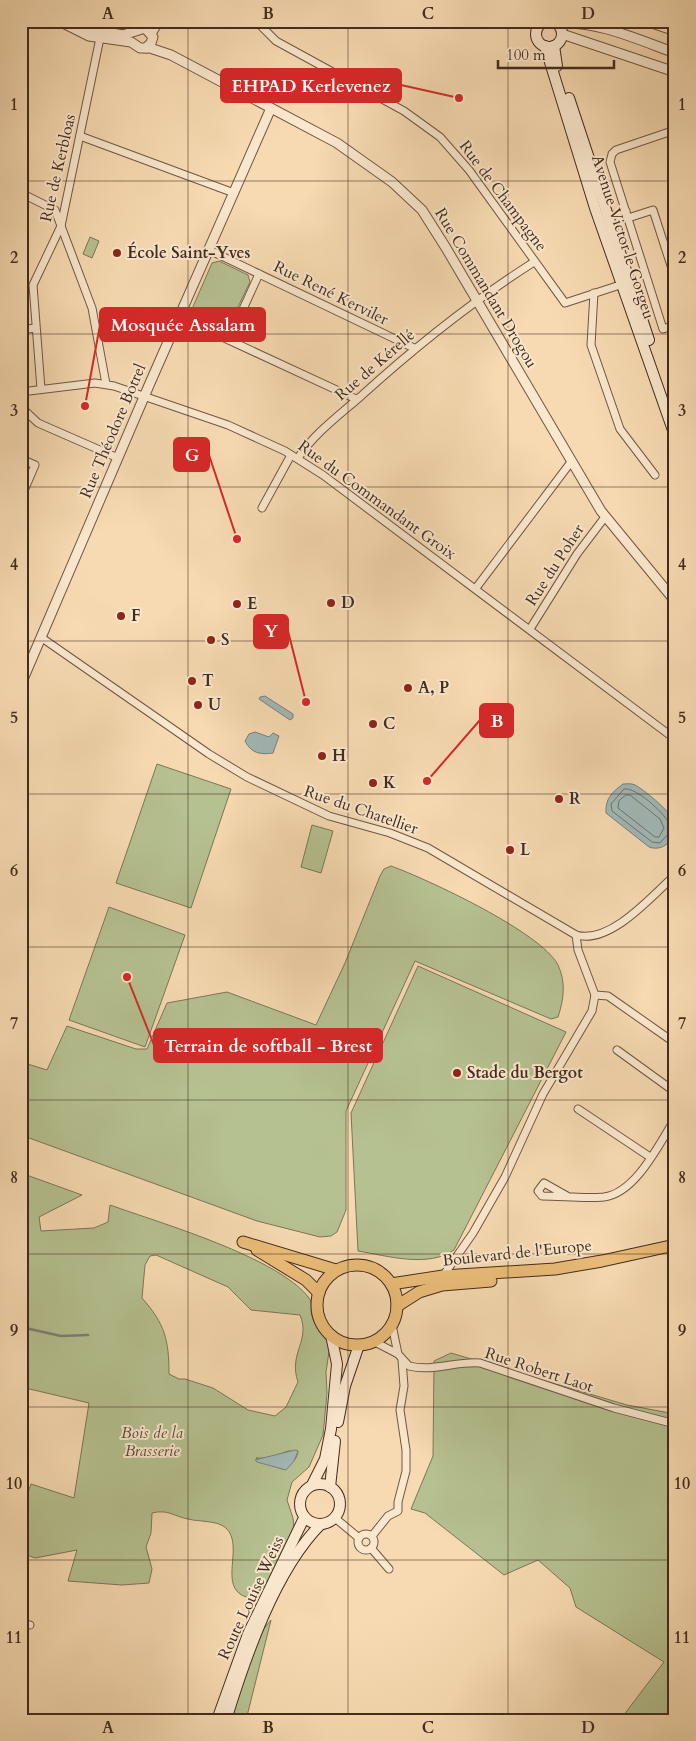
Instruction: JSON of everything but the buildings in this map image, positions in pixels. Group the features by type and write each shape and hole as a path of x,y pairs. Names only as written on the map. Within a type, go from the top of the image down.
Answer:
{"main road":[{"path":"551,22 560,28 562,34 560,41 549,46 538,40 536,25 551,22"},
{"name":"Avenue Victor le Gorgeu","path":"549,46 609,217 675,420"},
{"name":"Avenue Victor le Gorgeu","path":"549,46 595,208 675,436"},
{"path":"318,1293 306,1280 243,1242 336,1270"},
{"name":"Boulevard de l'Europe","path":"391,1284 443,1276 555,1269 602,1261 675,1244"},
{"name":"Boulevard de l'Europe","path":"397,1306 419,1292 442,1285 561,1275 675,1252"},
{"path":"312,1485 321,1484 330,1487 339,1499 339,1509 334,1518 321,1524 312,1523 304,1518 300,1510 300,1498 305,1490 312,1485 325,1459 338,1364 331,1335 318,1316 318,1293 328,1276 336,1270 348,1266 360,1265 373,1268 383,1274 391,1284 397,1306 392,1325 373,1341 359,1345 340,1341 331,1335"},
{"path":"330,1487 341,1401 359,1345"},
{"name":"Route Louise Weiss","path":"217,1720 248,1634 304,1518"},
{"name":"Route Louise Weiss","path":"226,1720 249,1652 277,1591 303,1545 321,1524"}],"street":[{"path":"59,21 100,38 134,44 140,48 150,41 160,21"},
{"path":"134,44 133,37 150,21"},
{"name":"Rue de Champagne","path":"256,21 276,40 404,111 440,137 469,170 565,303 623,284"},
{"path":"643,21 675,32"},
{"path":"551,22 574,23 614,31 675,53"},
{"path":"68,26 122,35 139,30 148,30 150,41"},
{"path":"562,34 675,72"},
{"name":"Rue de Kerbloas","path":"41,389 33,285 61,226 100,38"},
{"name":"Rue Commandant Drogou","path":"150,41 171,55 337,143 392,182 422,210 605,517 675,601"},
{"name":"Rue Théodore Botrel","path":"21,684 144,395 271,108"},
{"path":"675,130 616,150 612,154 610,162 663,329 675,326"},
{"path":"80,136 234,193"},
{"path":"21,193 55,210 92,308 106,384"},
{"path":"609,217 653,210 675,278"},
{"name":"Rue René Kerviler","path":"209,250 414,348"},
{"name":"Rue de Kérellé","path":"262,508 295,457 356,399 414,348 476,299 534,262"},
{"path":"229,340 259,274"},
{"path":"594,294 591,345 620,429 655,475"},
{"path":"179,317 356,399"},
{"path":"21,330 35,328"},
{"name":"Rue du Commandant Groix","path":"21,392 106,384 144,395 228,425 295,457 476,588 675,739"},
{"path":"21,407 38,423 118,458"},
{"path":"21,459 35,464 23,493 21,492"},
{"path":"476,588 571,462"},
{"name":"Rue du Poher","path":"530,629 577,554 605,517"},
{"name":"Rue du Chatellier","path":"42,638 240,774 315,810 348,822 390,833 428,848 576,935"},
{"path":"443,1276 457,1258 505,1177 540,1100 592,1011 595,995 578,950 576,935 584,936 609,932 675,875"},
{"path":"595,995 608,996 675,1043"},
{"path":"617,1050 675,1092"},
{"path":"578,1108 650,1157"},
{"path":"567,1196 604,1197 620,1191 632,1182 675,1119"},
{"path":"457,1258 464,1275"},
{"path":"372,1536 388,1516 398,1511 398,1502 406,1471 406,1450 400,1410 404,1386 400,1357 392,1325"},
{"name":"Rue Robert Laot","path":"373,1341 400,1357 409,1366 418,1368 468,1362 480,1363 614,1408 675,1424"},
{"path":"334,1518 359,1538"},
{"path":"363,1534 372,1536 374,1541 371,1548 361,1549 358,1544 359,1538 363,1534"},
{"path":"371,1548 389,1569"},
{"path":"21,1624 30,1625"}],"green space":[{"path":"90,237 99,241 92,258 83,254"},
{"path":"219,261 248,275 250,282 228,328 221,329 195,316 192,309 212,263"},
{"path":"157,764 231,789 191,908 116,883"},
{"path":"312,825 333,831 321,873 301,867"},
{"path":"391,866 455,894 530,937 547,952 561,971 563,984 562,1004 558,1017 551,1019 415,961 346,1111 346,1210 337,1232 331,1236 320,1237 257,1221 21,1135 21,1062 47,1070 67,1026 136,1049 147,1049 167,1003 227,992 316,1025 345,963 380,876 384,869"},
{"path":"109,907 185,935 145,1047 69,1020"},
{"name":"Stade du Bergot","path":"418,966 566,1032 454,1250 444,1255 420,1260 395,1258 358,1251 351,1113"},
{"name":"Bois de la Brasserie","path":"21,1173 82,1195 39,1217 41,1231 94,1228 108,1222 110,1205 246,1255 294,1283 309,1298 313,1320 330,1345 326,1372 327,1393 323,1435 309,1467 292,1482 287,1500 294,1527 261,1598 253,1599 246,1597 238,1592 233,1585 233,1545 231,1536 226,1528 213,1522 188,1519 166,1512 152,1513 151,1533 146,1547 152,1569 149,1583 122,1585 68,1581 77,1550 35,1558 27,1555 23,1537 23,1519 31,1484 74,1498 89,1403 21,1387","holes":["156,1255 228,1287 251,1310 300,1315 303,1332 296,1363 298,1382 286,1407 275,1416 248,1410 213,1388 185,1379 179,1379 169,1374 167,1342 164,1333 156,1316 142,1298 145,1265 150,1256","288,1451 298,1451 295,1460 282,1469 256,1458 270,1458"]},
{"path":"451,1353 627,1405 675,1414 675,1720 620,1720 664,1662 576,1607 570,1588 538,1560 504,1575 425,1513 411,1509 433,1456 434,1361"},
{"path":"271,1620 246,1720 221,1720 244,1653"}],"water":[{"path":"265,696 293,714 293,718 290,720 259,699"},
{"path":"255,732 269,737 273,733 279,736 273,753 264,754 253,751 250,748 245,741 249,734"},
{"path":"623,784 632,784 639,787 670,815 674,831 666,845 655,848 649,847 606,813 610,796"},
{"path":"295,1450 298,1451 294,1461 286,1470 255,1460"}],"waterway":[{"path":"21,1327 61,1336 88,1335"}],"place":[{"name":"EHPAD Kerlevenez","path":"459,98"},
{"name":"École Saint-Yves","path":"117,253"},
{"name":"Mosquée Assalam","path":"85,406"},
{"name":"G","path":"237,539"},
{"name":"D","path":"331,603"},
{"name":"E","path":"237,604"},
{"name":"F","path":"121,616"},
{"name":"S","path":"211,640"},
{"name":"T","path":"192,681"},
{"name":"A, P","path":"408,688"},
{"name":"Y","path":"306,702"},
{"name":"U","path":"198,705"},
{"name":"C","path":"373,724"},
{"name":"H","path":"322,756"},
{"name":"B","path":"427,781"},
{"name":"K","path":"373,783"},
{"name":"R","path":"559,799"},
{"name":"L","path":"510,850"},
{"name":"Terrain de softball - Brest","path":"127,977"},
{"name":"Stade du Bergot","path":"457,1073"}]}
